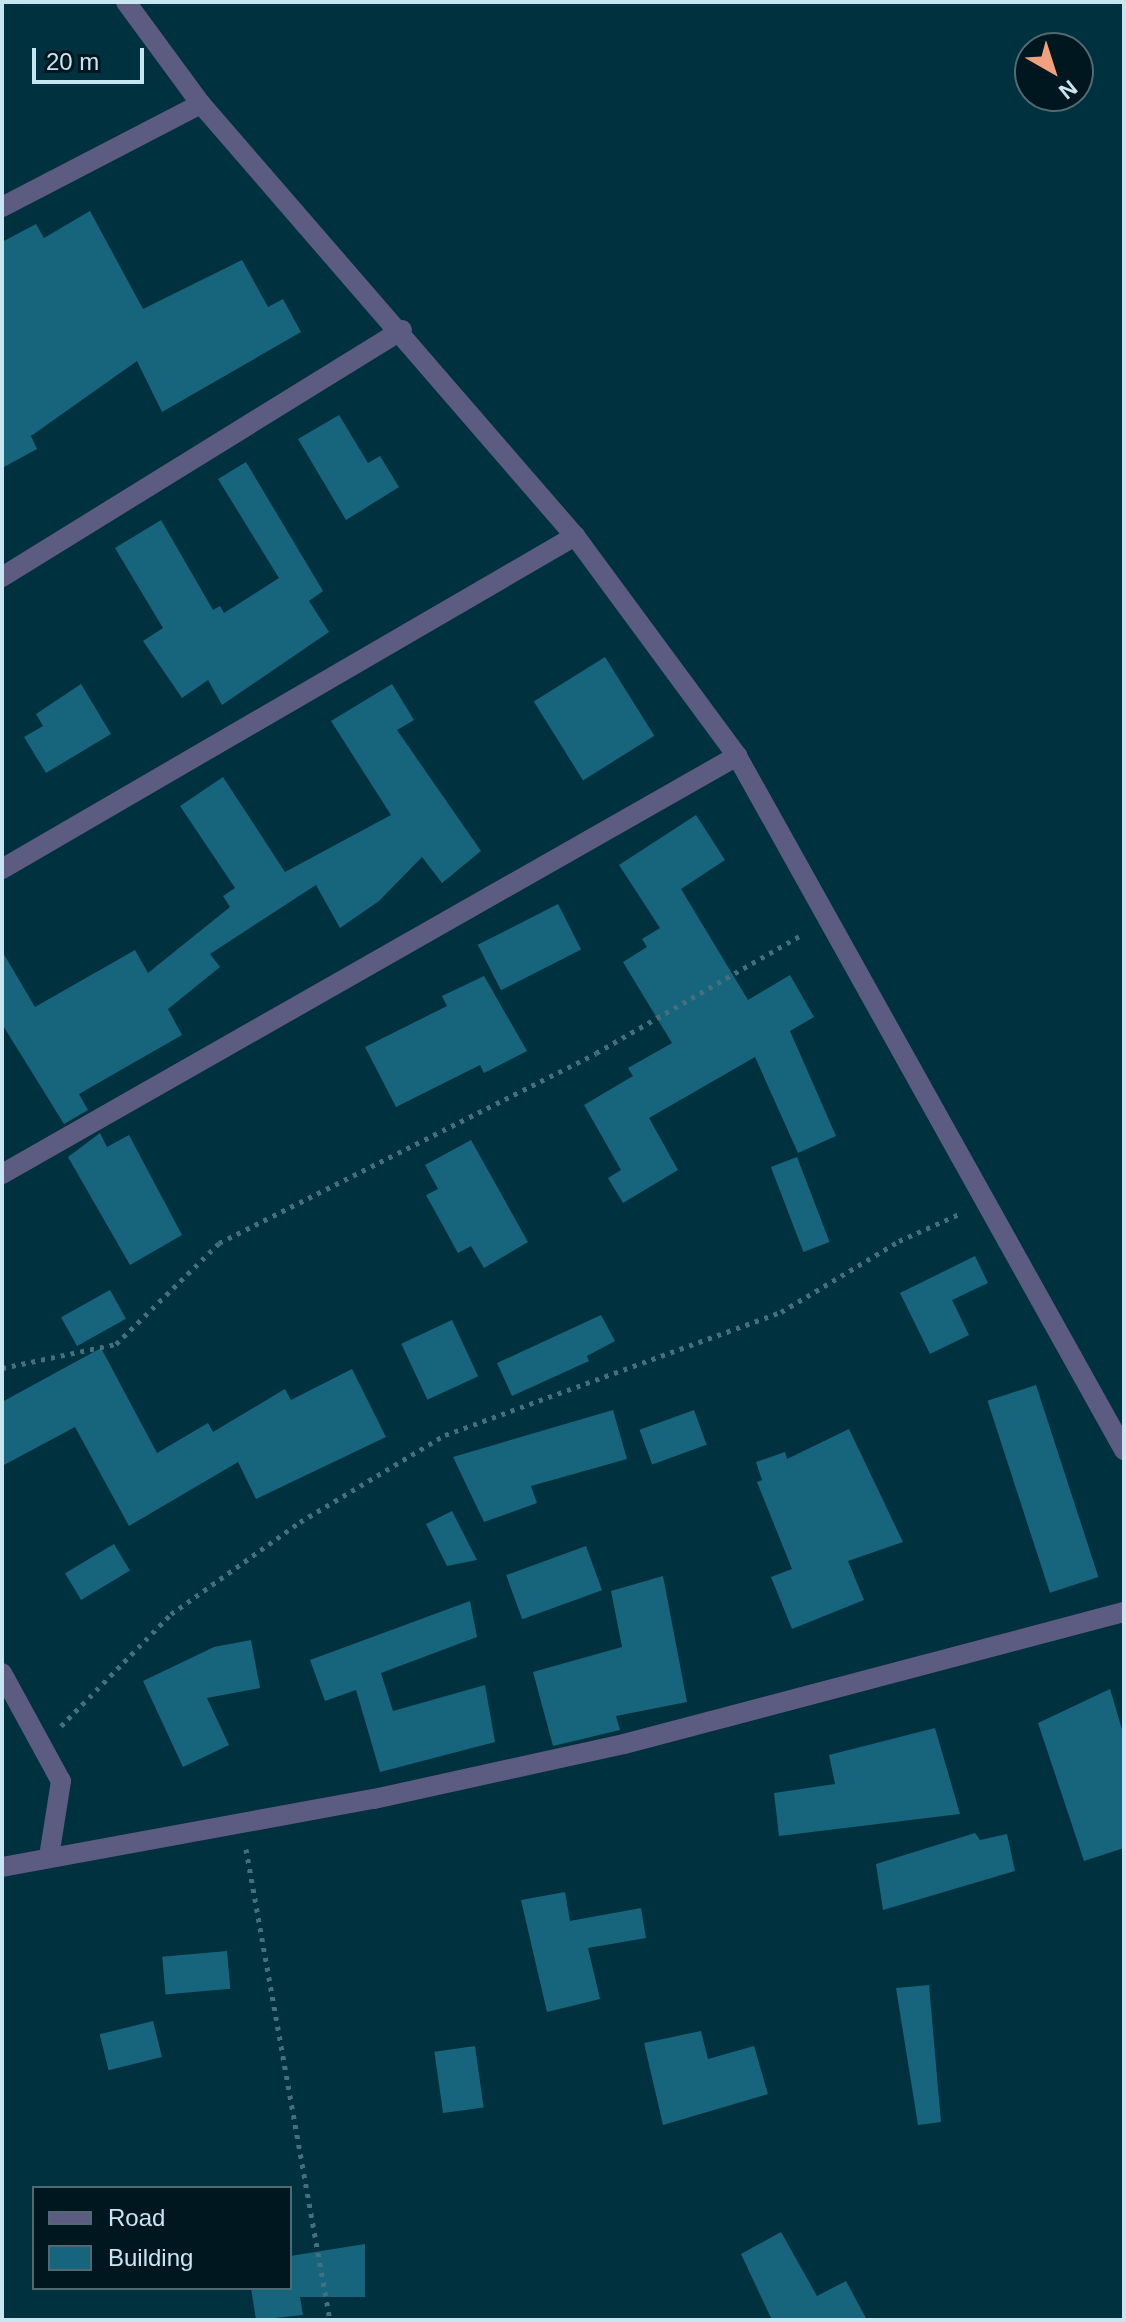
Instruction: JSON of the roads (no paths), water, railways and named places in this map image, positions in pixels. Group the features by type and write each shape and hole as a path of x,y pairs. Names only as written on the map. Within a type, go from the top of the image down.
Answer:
{"street":[{"path":"126,2 201,104 402,330 575,536 737,756 1124,1450"},
{"path":"2,207 201,104"},
{"path":"2,577 402,330"},
{"path":"2,869 575,536"},
{"path":"2,1174 737,756"},
{"path":"2,1867 241,1820 374,1799 624,1744 1124,1612"},
{"path":"2,1673 61,1781 49,1857"}]}
